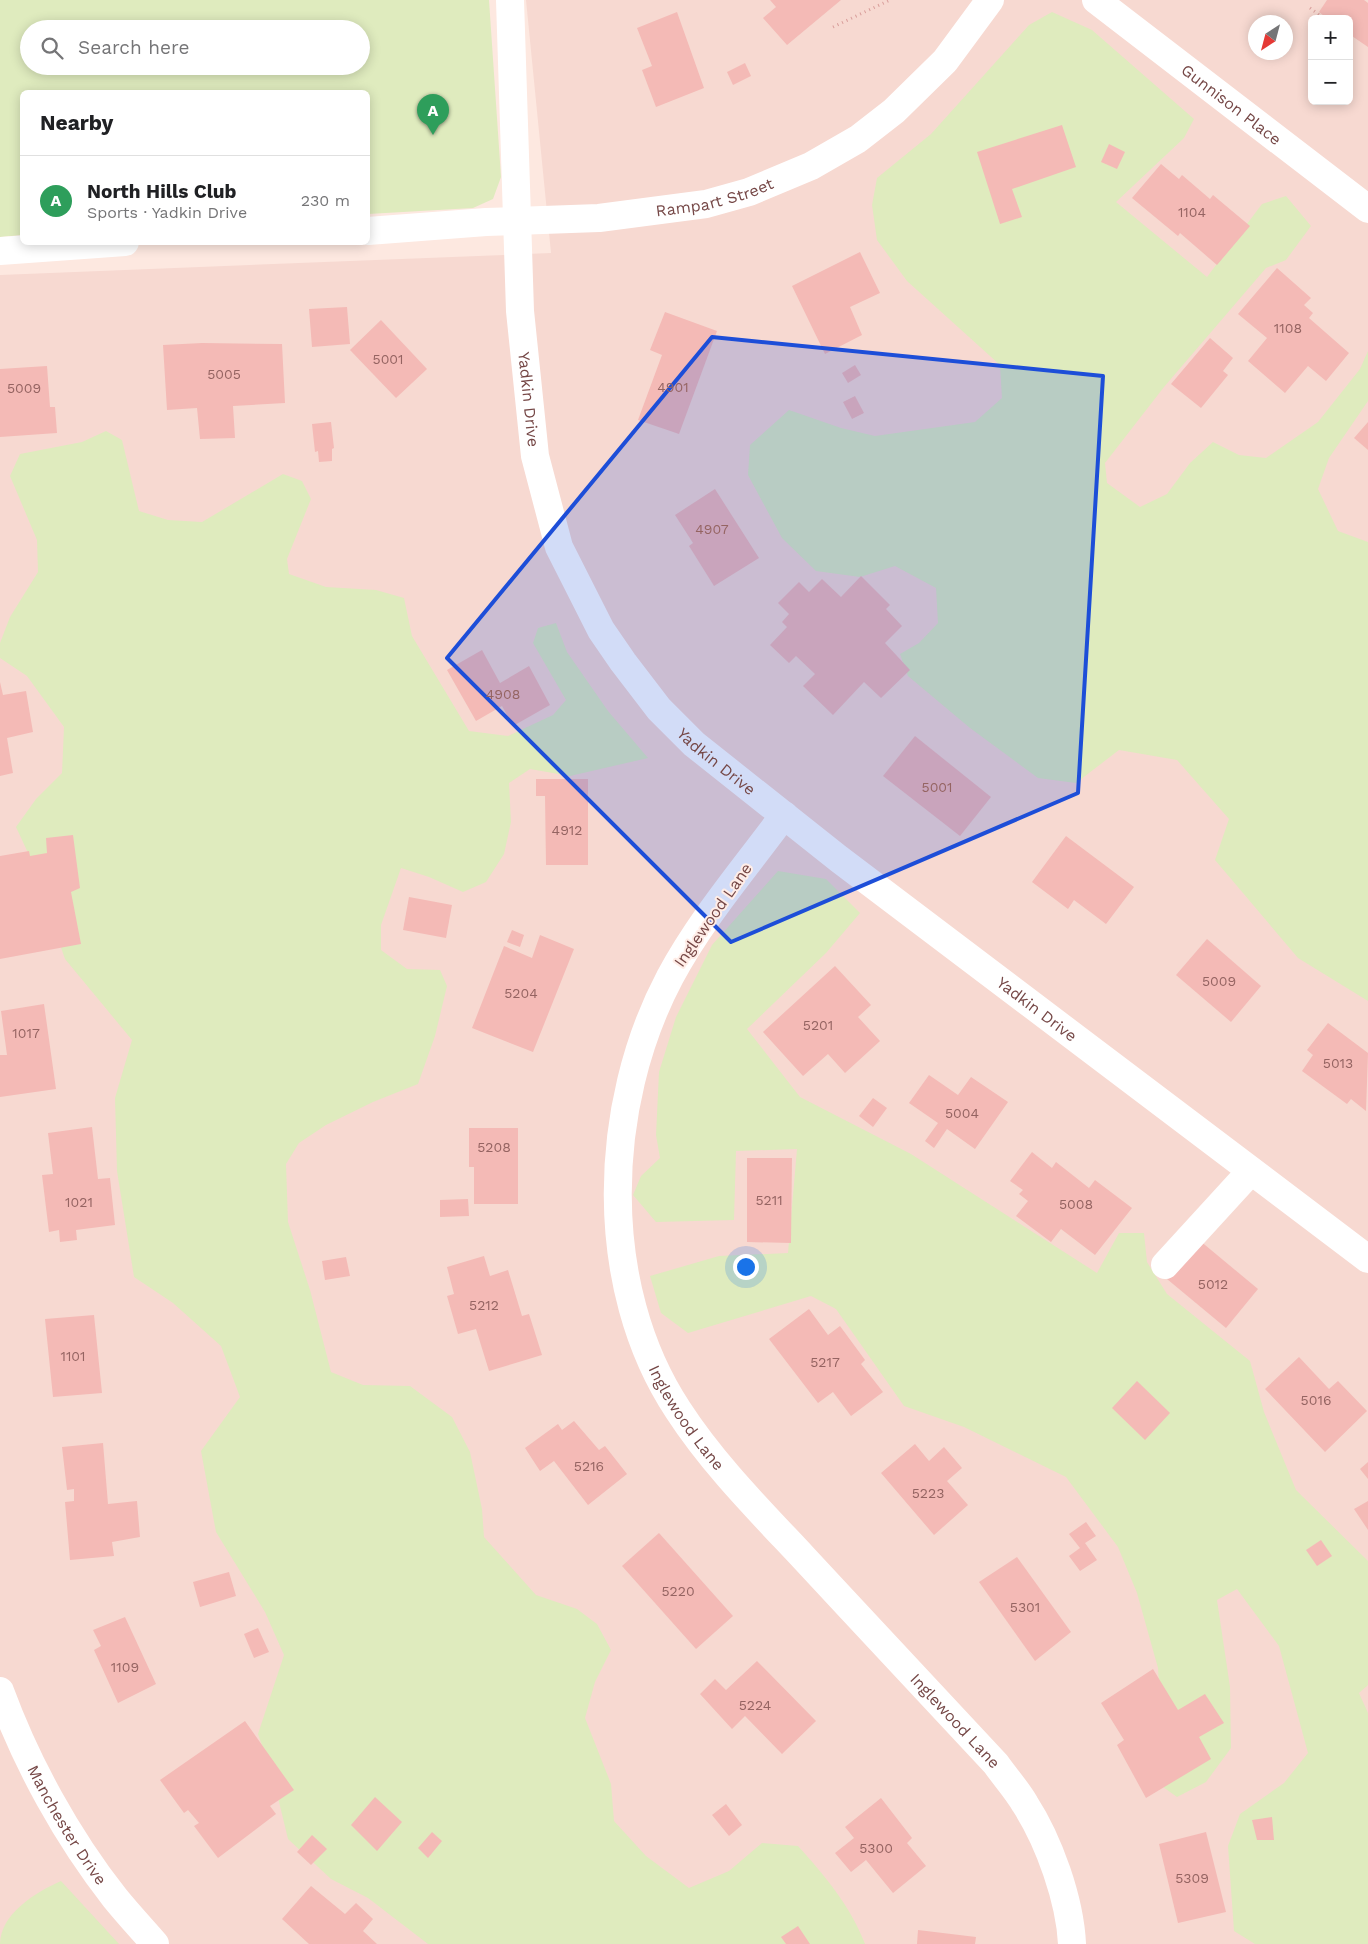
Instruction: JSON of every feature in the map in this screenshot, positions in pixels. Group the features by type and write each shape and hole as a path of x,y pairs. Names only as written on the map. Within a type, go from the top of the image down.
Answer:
{"street":[{"name":"Yadkin Drive","path":"510,0 520,311 535,456 559,546 601,630 641,688 694,744 784,816 1368,1259"},
{"name":"Rampart Street","path":"370,231 518,221 598,218 706,204 749,192 811,166 858,138 894,111 945,61 990,0"},
{"name":"Gunnison Place","path":"1096,0 1368,209"},
{"path":"0,251 84,245"},
{"name":"Inglewood Lane","path":"784,816 693,938 670,978 637,1054 627,1092 618,1187 620,1238 626,1281 650,1356 678,1410 736,1484 996,1764 1025,1802 1039,1828 1064,1899 1072,1944"},
{"path":"1164,1265 1251,1171"},
{"name":"Manchester Drive","path":"0,1691 48,1794 74,1838 115,1898 155,1944"}],"path":[{"path":"833,27 890,0"},
{"path":"1310,8 1320,15"}],"highlighted area":[{"path":"712,337 1103,376 1078,793 731,942 447,658"}],"shaded area":[{"path":"526,0 1368,0 1368,1944 0,1944 0,275 551,253"}],"green space":[{"path":"0,0 489,0 501,177 493,199 473,208 370,214 370,90 20,90 20,235 0,237"},
{"path":"1052,12 1092,30 1194,119 1184,138 1116,202 1207,277 1262,204 1286,196 1311,226 1286,260 1266,268 1164,387 1105,463 1107,483 1140,507 1167,494 1190,463 1213,442 1239,455 1266,458 1318,422 1360,369 1368,351 1368,401 1329,458 1318,489 1338,531 1368,542 1368,1001 1298,958 1215,860 1229,819 1177,760 1119,750 1076,783 1038,778 970,728 908,676 900,654 919,643 938,623 936,588 895,566 860,577 816,571 782,538 748,475 750,445 789,410 841,428 875,436 975,422 1002,398 1000,365 907,281 877,240 872,205 877,178 931,134 1029,25"},
{"path":"106,431 122,440 139,511 168,520 202,522 283,474 302,481 311,499 287,559 289,574 326,587 376,590 404,598 412,636 469,731 508,736 553,715 566,700 533,643 538,628 556,623 567,652 608,711 648,758 570,776 530,769 509,783 511,822 504,854 486,882 463,892 429,877 401,868 381,925 381,950 407,969 440,970 447,986 435,1036 418,1084 373,1102 326,1125 299,1143 286,1164 288,1222 310,1290 331,1372 363,1385 410,1386 452,1417 470,1452 482,1509 484,1537 536,1595 577,1609 597,1624 611,1650 595,1682 585,1718 611,1784 614,1821 646,1856 689,1888 729,1871 762,1843 798,1846 827,1880 844,1904 852,1916 865,1944 428,1944 368,1898 331,1879 288,1839 272,1773 258,1734 284,1655 265,1612 216,1532 201,1451 240,1397 221,1346 173,1303 134,1277 117,1171 115,1098 132,1040 65,959 29,855 16,827 36,799 62,773 64,727 27,676 0,658 0,643 10,617 38,572 37,540 10,476 20,454 82,442"},
{"path":"778,871 826,879 860,913 826,953 747,1029 800,1097 911,1154 1097,1273 1119,1233 1144,1233 1147,1262 1167,1294 1250,1361 1264,1412 1296,1490 1368,1561 1368,1685 1359,1693 1368,1713 1368,1944 1255,1944 1234,1931 1228,1846 1240,1814 1284,1783 1308,1753 1279,1646 1237,1589 1217,1600 1230,1687 1231,1748 1206,1782 1177,1797 1156,1782 1163,1745 1158,1668 1137,1593 1118,1547 1066,1477 964,1427 904,1406 836,1309 811,1296 688,1333 661,1313 650,1276 719,1256 788,1253 797,1149 736,1151 734,1220 656,1222 633,1195 641,1176 660,1158 656,1135 659,1072 676,1017 712,945"},
{"path":"61,1881 119,1944 0,1944 6,1923 21,1905 41,1891"}],"building":[{"path":"770,0 841,0 787,45 763,18 776,7"},
{"path":"1327,0 1364,0 1368,3 1368,47 1353,37 1353,15 1323,15 1319,12"},
{"path":"677,12 704,88 656,107 642,70 652,66 637,28"},
{"path":"745,63 751,76 733,85 727,72"},
{"path":"1062,125 1076,167 1012,189 1022,217 1000,224 977,152"},
{"path":"1109,144 1125,152 1117,169 1101,162"},
{"path":"1161,164 1179,179 1182,175 1210,199 1213,195 1250,226 1217,265 1180,233 1178,236 1132,198"},
{"path":"860,252 880,293 850,307 862,335 825,354 792,286"},
{"path":"1277,268 1311,298 1304,305 1313,313 1309,318 1349,353 1326,381 1308,366 1285,393 1248,361 1267,338 1238,314"},
{"path":"347,307 350,344 312,347 309,309"},
{"path":"665,312 717,331 679,434 638,420 662,355 650,350"},
{"path":"381,320 427,369 396,398 350,350"},
{"path":"1210,338 1233,358 1223,371 1228,375 1201,408 1171,384"},
{"path":"202,343 282,344 285,403 233,406 235,438 200,439 197,408 167,410 163,345"},
{"path":"855,365 861,375 848,383 842,373"},
{"path":"47,366 50,407 55,407 57,433 0,437 0,369"},
{"path":"855,396 864,413 852,419 843,402"},
{"path":"331,422 334,448 332,449 332,461 319,462 318,451 315,452 312,424"},
{"path":"1368,422 1368,450 1354,438"},
{"path":"715,489 759,558 714,586 689,546 693,543 675,515"},
{"path":"861,576 890,605 886,609 902,626 885,643 910,670 881,698 864,682 833,715 803,686 815,674 796,656 789,663 770,645 787,627 782,622 789,614 778,603 799,582 809,592 822,579 841,597"},
{"path":"482,650 500,683 529,666 550,705 513,726 502,706 476,721 447,670"},
{"path":"0,682 3,695 26,691 33,732 7,738 13,773 0,776"},
{"path":"915,736 991,797 960,836 883,776"},
{"path":"536,779 588,779 588,865 546,865 545,796 536,796"},
{"path":"73,835 80,888 71,892 81,944 0,959 0,856 29,851 30,856 47,853 46,838"},
{"path":"1066,836 1134,887 1106,924 1074,900 1068,909 1032,882"},
{"path":"409,897 452,905 446,938 403,930"},
{"path":"512,930 524,935 520,947 507,942"},
{"path":"540,935 574,949 533,1052 472,1028 504,946 532,958"},
{"path":"1207,939 1261,986 1231,1022 1176,975"},
{"path":"835,966 871,1005 858,1017 880,1041 845,1073 828,1054 803,1076 763,1032"},
{"path":"44,1004 56,1089 0,1097 0,1055 7,1055 1,1011"},
{"path":"1328,1023 1368,1053 1366,1111 1351,1099 1347,1104 1302,1071 1313,1055 1307,1050"},
{"path":"929,1075 958,1095 971,1077 1008,1102 975,1149 947,1129 934,1148 925,1141 938,1123 909,1103"},
{"path":"873,1098 887,1108 873,1127 859,1116"},
{"path":"92,1127 98,1179 110,1178 115,1225 76,1230 77,1240 60,1242 59,1230 49,1232 42,1175 53,1174 48,1133"},
{"path":"469,1128 518,1128 518,1204 474,1204 474,1167 469,1167"},
{"path":"1032,1152 1052,1168 1056,1162 1089,1188 1095,1180 1132,1208 1095,1255 1061,1229 1051,1242 1016,1216 1028,1201 1019,1194 1023,1190 1010,1181"},
{"path":"747,1158 792,1158 791,1243 747,1242"},
{"path":"468,1199 469,1216 440,1217 440,1200"},
{"path":"1199,1240 1258,1289 1226,1328 1167,1279"},
{"path":"484,1256 490,1276 508,1270 522,1316 529,1314 542,1355 489,1371 476,1329 458,1334 447,1296 454,1294 447,1267"},
{"path":"346,1257 350,1276 325,1280 322,1261"},
{"path":"809,1309 828,1335 840,1326 865,1360 861,1364 883,1392 851,1416 833,1392 818,1403 769,1339"},
{"path":"94,1315 102,1393 53,1397 45,1319"},
{"path":"1299,1357 1329,1389 1338,1381 1367,1411 1325,1452 1265,1389"},
{"path":"1137,1381 1170,1413 1145,1440 1112,1408"},
{"path":"574,1421 599,1450 605,1446 627,1474 588,1505 554,1461 540,1471 525,1448 558,1424 562,1430"},
{"path":"103,1443 108,1504 137,1501 140,1537 112,1542 114,1556 70,1560 65,1502 74,1501 74,1489 67,1490 62,1447"},
{"path":"915,1444 929,1461 944,1447 962,1468 947,1481 968,1505 934,1535 881,1473"},
{"path":"1368,1462 1368,1479 1360,1469"},
{"path":"1368,1501 1368,1530 1354,1509"},
{"path":"1086,1522 1096,1536 1085,1543 1097,1560 1080,1571 1069,1556 1080,1548 1069,1534"},
{"path":"659,1533 733,1616 696,1649 622,1566"},
{"path":"1321,1540 1332,1556 1317,1566 1306,1550"},
{"path":"1017,1557 1071,1632 1035,1661 979,1582"},
{"path":"229,1572 236,1596 200,1607 193,1582"},
{"path":"125,1617 156,1684 118,1703 94,1650 101,1646 93,1630"},
{"path":"258,1628 269,1652 254,1658 244,1634"},
{"path":"757,1661 816,1721 782,1754 745,1716 732,1729 700,1694 715,1679 726,1690"},
{"path":"1153,1669 1178,1710 1205,1694 1224,1723 1199,1737 1211,1759 1146,1798 1117,1745 1124,1740 1101,1703"},
{"path":"245,1721 294,1790 270,1806 276,1814 218,1858 194,1826 199,1823 188,1810 184,1813 160,1780"},
{"path":"375,1797 402,1822 377,1851 351,1825"},
{"path":"881,1798 912,1838 907,1843 926,1866 893,1893 866,1860 851,1872 835,1853 854,1838 845,1827"},
{"path":"726,1804 742,1825 729,1836 712,1815"},
{"path":"1272,1817 1274,1840 1257,1840 1252,1820"},
{"path":"432,1832 442,1841 428,1858 418,1848"},
{"path":"1206,1832 1226,1912 1178,1923 1159,1844"},
{"path":"312,1835 327,1849 311,1865 297,1852"},
{"path":"311,1886 345,1914 356,1903 373,1919 363,1931 377,1944 309,1944 282,1919"},
{"path":"798,1926 810,1944 786,1944 781,1937"},
{"path":"918,1930 976,1937 975,1944 917,1944"}],"place":[{"name":"North Hills Club","path":"433,135"}]}
